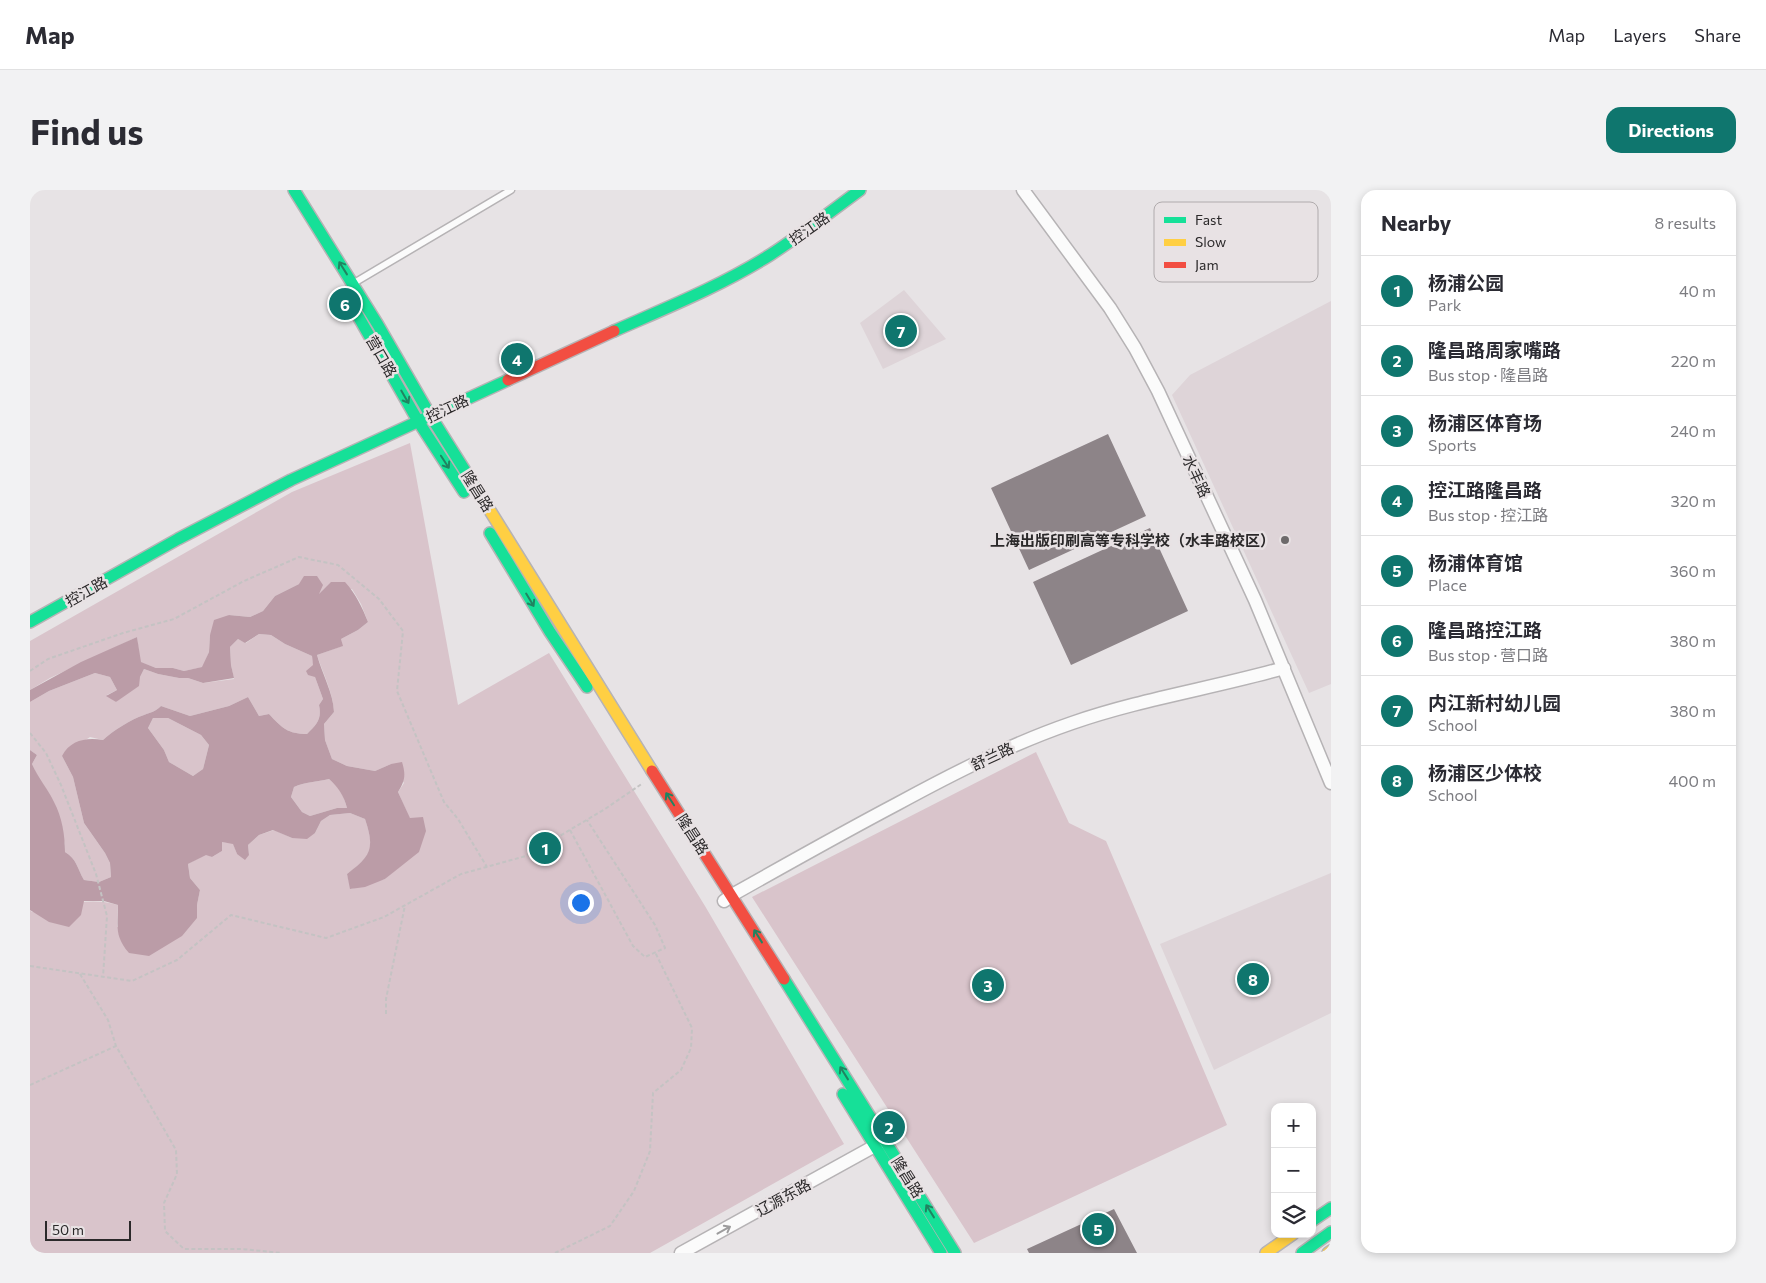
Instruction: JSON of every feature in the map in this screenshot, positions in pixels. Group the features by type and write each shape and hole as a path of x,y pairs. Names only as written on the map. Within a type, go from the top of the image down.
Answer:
{"main road":[{"name":"营口路","path":"281,190 351,302 418,421"},
{"name":"营口路","path":"294,190 352,283 430,415"},
{"name":"控江路","path":"30,622 178,539 291,480 729,277 768,256 860,190"},
{"name":"隆昌路","path":"430,415 540,588 728,898 880,1143 955,1253"},
{"name":"隆昌路","path":"418,421 469,498"},
{"name":"隆昌路","path":"483,521 550,632 647,780 728,898"},
{"name":"隆昌路","path":"880,1143 941,1253"},
{"path":"1316,1218 1331,1208"},
{"path":"1302,1253 1331,1232"},
{"path":"1266,1253 1287,1238"}],"street":[{"name":"水丰路","path":"1024,190 1110,308 1135,348 1158,391 1255,600 1331,783"},
{"name":"舒兰路","path":"728,898 816,847 953,774 1028,739 1074,722 1130,706 1239,681 1284,668"},
{"name":"辽源东路","path":"681,1253 880,1143"}],"lane":[{"path":"352,283 511,190"}],"path":[{"path":"30,670 48,659 123,633 174,619 244,581 299,557 338,565 379,599 403,631 397,691 444,802 458,819 486,867"},
{"path":"30,733 46,753 61,785 96,874 107,916 103,977"},
{"path":"30,966 132,981 177,960 231,915 326,938 384,917 461,874 526,856 587,820 647,780"},
{"path":"570,830 633,946 645,957 665,948 655,925 587,820"},
{"path":"386,1014 386,999 405,905"},
{"path":"556,1253 610,1226 629,1198 650,1151 653,1093 681,1070 691,1048 692,1028 655,952"},
{"path":"80,974 108,1020 116,1046 176,1150 177,1174 164,1203 165,1231 184,1249 242,1249 282,1253"},
{"path":"30,1085 116,1046"}],"shaded area":[{"path":"904,290 946,339 883,369 860,323"},
{"name":"上海出版印刷高等专科学校（水丰路校区）","path":"1331,301 1331,684 1309,693 1172,395 1190,375"},
{"path":"410,443 458,705 549,653 705,906 844,1144 650,1253 30,1253 30,910 32,912 86,902 107,902 118,905 117,927 197,918 200,890 190,878 188,864 206,854 212,857 222,851 222,842 233,843 237,854 249,855 248,845 259,835 274,830 292,838 315,833 321,821 330,815 350,813 365,819 370,838 369,851 366,857 347,874 351,889 385,879 401,865 410,819 398,792 404,783 391,764 375,771 347,766 332,759 325,740 324,724 334,712 330,690 317,655 342,646 341,639 368,622 361,604 352,589 317,595 299,584 275,596 263,611 250,617 229,615 210,635 209,652 203,667 184,671 173,668 156,668 140,662 137,637 50,678 30,690 30,641 292,492"},
{"path":"304,576 317,576 323,585 319,594 331,582 345,582 356,596 368,622 341,639 343,646 317,655 330,690 334,712 324,724 325,740 332,759 347,766 375,771 391,764 402,762 404,778 398,792 410,818 423,817 426,831 419,852 385,879 365,887 350,889 347,874 366,857 369,851 370,838 365,819 350,813 330,815 321,821 315,833 307,839 292,838 273,830 259,835 248,845 249,855 245,860 237,854 233,844 222,842 222,851 212,857 206,855 188,864 190,878 200,890 197,918 182,936 149,956 129,953 124,947 118,931 118,905 104,901 84,901 81,915 69,927 49,922 30,910 30,750 37,755 32,764 52,797 59,814 64,833 65,852 74,861 84,880 99,882 111,877 110,863 84,823 73,777 62,756 70,746 79,741 103,740 122,726 155,711 161,706 190,716 229,706 248,697 259,716 269,714 286,729 295,733 307,734 318,721 320,714 319,705 323,699 315,677 308,675 306,671 313,665 312,656 285,644 271,635 259,634 245,643 238,639 230,647 234,678 203,683 188,678 158,674 144,669 140,677 139,686 116,702 106,696 117,690 110,677 95,673 49,691 30,702 30,690 81,662 137,637 141,662 156,668 173,668 184,671 202,667 209,652 210,635 214,620 229,615 250,617 263,611 275,596 299,584","holes":["153,718 168,718 201,735 209,745 203,769 193,776 169,762 164,750 148,728","329,779 340,792 347,808 337,808 310,816 302,812 291,797 294,787"]},
{"path":"259,634 271,635 285,644 312,656 315,677 323,699 319,705 320,714 316,724 307,734 295,733 282,726 269,714 259,716 248,697 229,706 190,716 161,706 155,711 122,726 103,740 90,737 62,756 73,777 84,823 110,863 111,877 99,882 84,880 74,861 65,852 65,844 49,793 39,779 32,764 37,755 30,750 30,702 49,691 95,673 110,677 117,690 107,695 116,702 140,677 144,669 158,674 188,678 203,683 234,679 230,647 238,639 246,643"},
{"path":"153,718 168,718 201,735 209,745 203,769 193,776 169,762 164,750 148,728"},
{"path":"1036,752 1069,823 1106,841 1227,1125 974,1243 752,897"},
{"path":"329,779 341,792 347,808 337,808 310,816 302,812 291,797 294,787"},
{"path":"1331,873 1331,1013 1214,1070 1160,944"}],"building":[{"path":"1108,434 1146,516 1029,570 991,488"},
{"path":"1150,528 1188,611 1071,665 1033,582"},
{"path":"1114,1209 1137,1253 1029,1253 1027,1249"}],"traffic: fast":[{"path":"294,190 479,493"},
{"path":"614,331 732,277 793,240 860,190"},
{"path":"350,302 418,421 464,492"},
{"path":"30,622 178,539 291,480 508,380"},
{"path":"490,533 550,632 587,687"},
{"path":"784,979 955,1253"},
{"path":"843,1094 941,1253"},
{"path":"1316,1218 1331,1208"},
{"path":"1302,1253 1331,1232"}],"traffic: slow":[{"path":"479,493 652,771"},
{"path":"1266,1253 1287,1238"}],"traffic: jam":[{"path":"508,380 614,331"},
{"path":"652,771 784,979"}],"place":[{"name":"隆昌路控江路","path":"345,304"},
{"name":"内江新村幼儿园","path":"901,331"},
{"name":"控江路隆昌路","path":"517,359"},
{"name":"上海出版印刷高等专科学校（水丰路校区）","path":"1285,540"},
{"name":"杨浦公园","path":"545,848"},
{"name":"杨浦区少体校","path":"1253,979"},
{"name":"杨浦区体育场","path":"988,985"},
{"name":"隆昌路周家嘴路","path":"889,1127"},
{"name":"杨浦体育馆","path":"1098,1229"}]}
